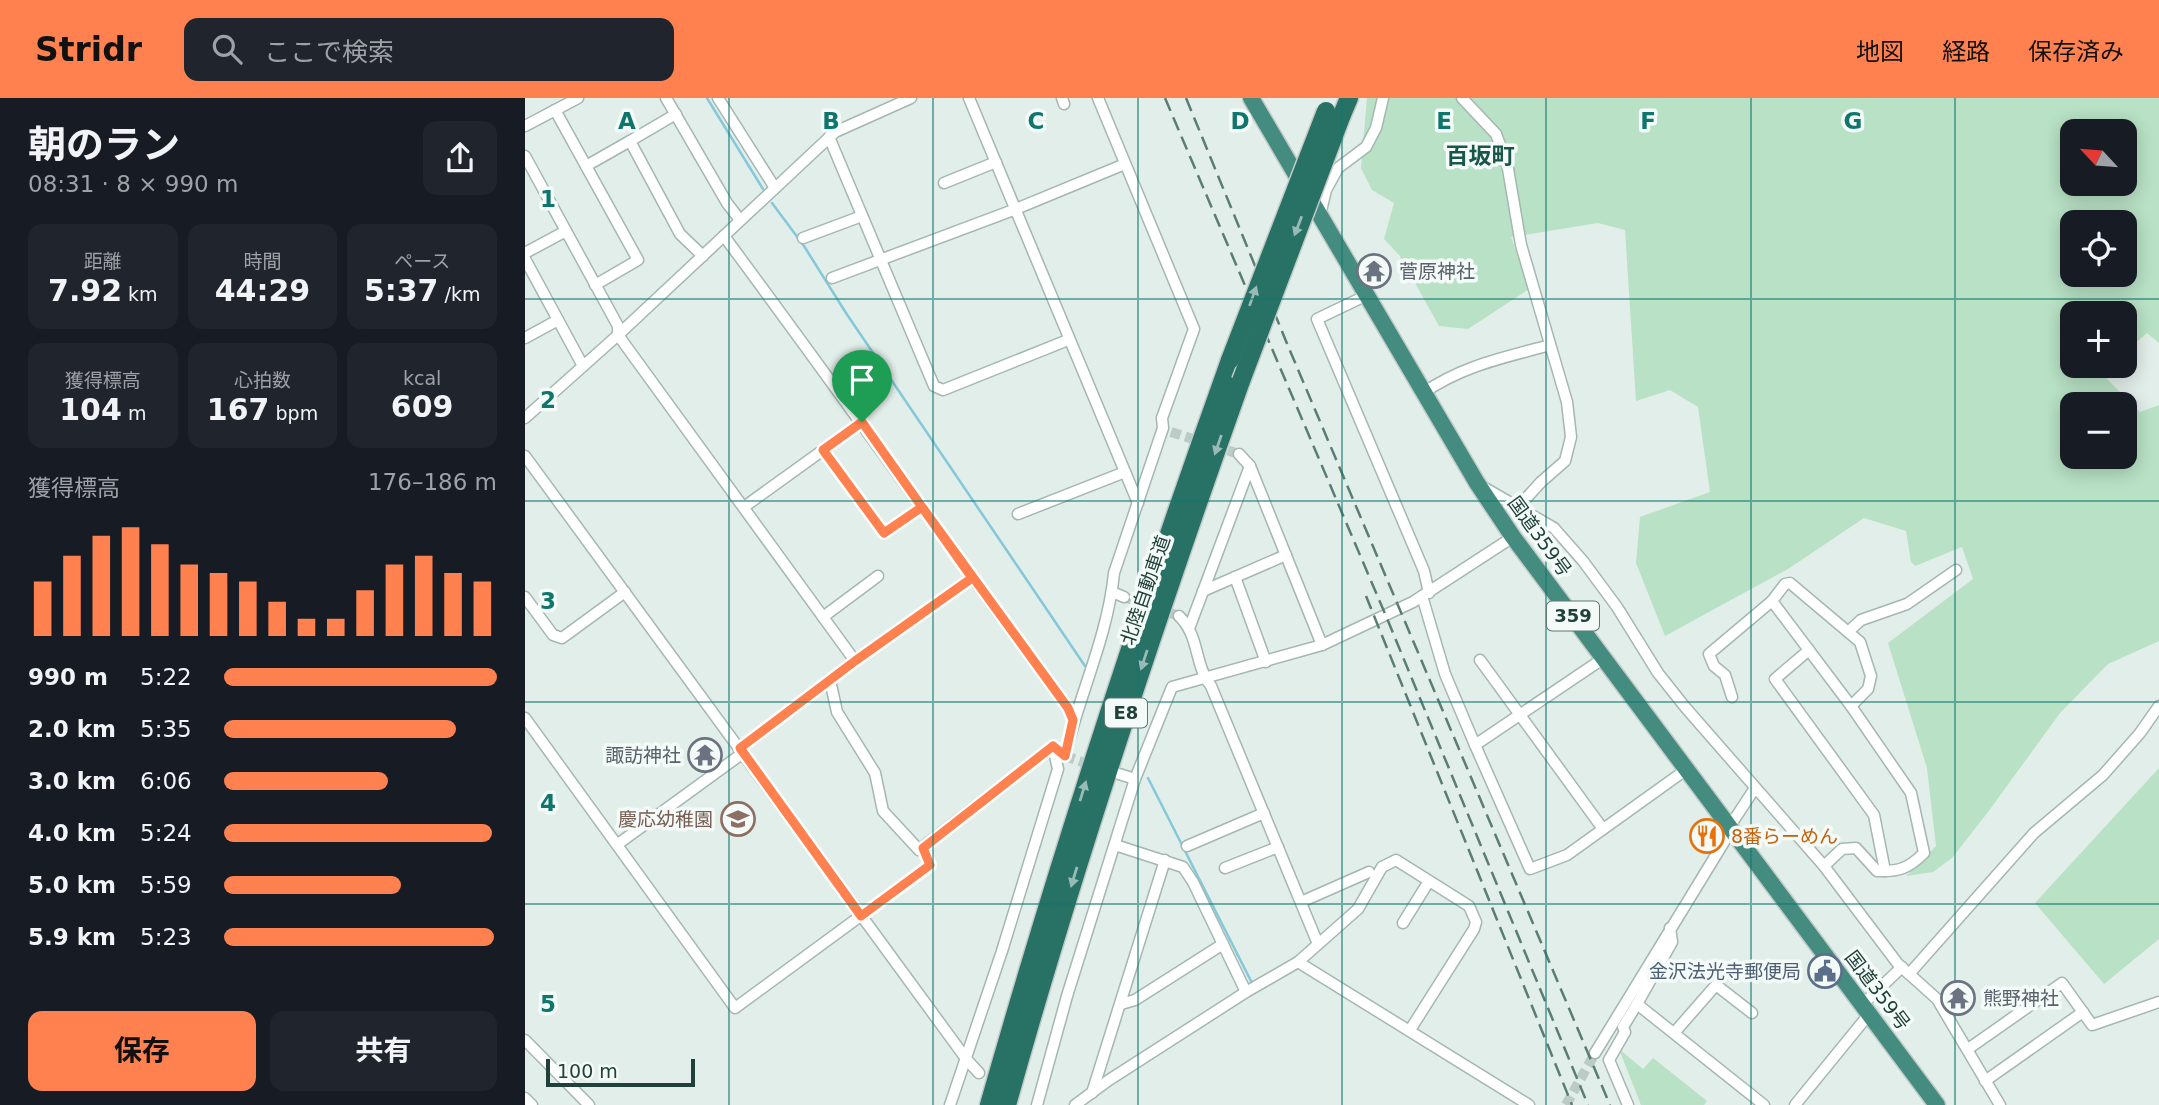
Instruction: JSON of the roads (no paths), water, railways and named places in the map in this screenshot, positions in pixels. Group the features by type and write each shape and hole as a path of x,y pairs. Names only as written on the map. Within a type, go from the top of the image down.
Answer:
{"highway":[{"name":"国道359号","path":"1251,98 1476,483 1513,537 1937,1105"},
{"name":"北陸自動車道","path":"989,1105 1041,927 1131,643 1230,360 1332,109 1349,98"},
{"name":"北陸自動車道","path":"1009,1105 1022,1049 1151,636 1241,381 1332,109"},
{"path":"983,1105 1024,970 1041,927"}],"street":[{"path":"525,126 577,98"},
{"path":"666,98 727,203 740,220"},
{"path":"718,98 775,188"},
{"path":"525,418 835,132 911,98"},
{"path":"969,98 1138,503"},
{"path":"1053,746 1065,756 1073,720 1112,592 1114,573 1167,430 1162,418 1194,329 1098,98"},
{"path":"1320,215 1326,190 1338,168 1366,147 1375,128 1383,98"},
{"path":"1462,98 1496,134 1507,163 1521,245 1567,402 1571,437 1566,461 1541,482 1519,506"},
{"path":"555,110 638,260 595,285"},
{"path":"586,166 676,114"},
{"path":"829,137 934,386 943,390 1068,340"},
{"path":"630,141 680,234 703,256"},
{"path":"525,156 618,326 618,335 855,661"},
{"path":"944,183 996,162"},
{"path":"832,278 1016,209 1125,164"},
{"path":"803,238 862,216"},
{"path":"525,253 566,231"},
{"path":"724,236 862,422 1068,708 1073,720"},
{"path":"525,259 583,366"},
{"path":"1365,296 1317,319 1424,571 1425,594 1445,674 1530,869 1567,855 1687,769"},
{"path":"525,338 558,320"},
{"path":"1423,393 1446,377 1470,367 1550,345"},
{"path":"744,507 862,422"},
{"path":"823,450 884,533 922,507"},
{"path":"1239,454 1250,466 1322,645"},
{"path":"525,456 979,1073"},
{"path":"1190,626 1250,466"},
{"path":"1019,514 1125,472"},
{"path":"1476,483 1554,528 1583,561 1617,607 1658,673 1685,707 1824,866 1905,970 1937,999 2000,1105"},
{"path":"1037,1105 1067,996 1135,779 1173,687 1322,645 1425,594 1513,537"},
{"path":"1203,591 1286,555"},
{"path":"1849,631 1861,620 1907,604 1956,570"},
{"path":"823,617 878,576"},
{"path":"1235,577 1266,662"},
{"path":"618,844 855,661 972,578"},
{"path":"1732,697 1725,675 1714,666 1709,654 1790,583 1860,642 1871,676 1868,690 1851,706"},
{"path":"525,597 553,635 562,638 625,592"},
{"path":"1112,592 1124,597"},
{"path":"1772,601 1851,706 1911,793 1924,853 1912,866 1877,871 1856,848 1842,849 1824,866"},
{"path":"1179,616 1190,626 1205,679 1211,685 1318,944"},
{"path":"1809,650 1775,679 1874,815 1885,871"},
{"path":"1475,745 1604,658"},
{"path":"1480,660 1603,829"},
{"path":"830,680 837,712 875,773 883,811 919,850 1053,746"},
{"path":"1795,1105 1866,1009 2033,833 2103,775 2140,733 2159,706"},
{"path":"525,718 735,1007 930,865 923,848"},
{"path":"950,1105 967,1060 1058,769 1053,746"},
{"path":"1119,774 1135,779"},
{"path":"1595,1053 1755,788"},
{"path":"1187,846 1264,813"},
{"path":"1115,845 1184,867 1246,992"},
{"path":"1226,868 1278,847"},
{"path":"1091,1094 1165,860"},
{"path":"1075,1105 1109,1080 1246,992 1298,962 1357,909 1382,867 1396,860 1469,906 1476,922 1409,1030"},
{"path":"1301,902 1369,872"},
{"path":"1403,923 1429,881"},
{"path":"1627,1105 1609,1060 1625,1032 1623,1027 1672,942 1670,928"},
{"path":"1121,1004 1135,1000 1223,944"},
{"path":"1298,962 1528,1105"},
{"path":"1968,1049 2062,983 2092,1025 2159,1002"},
{"path":"1674,1033 1716,985 1752,1013"},
{"path":"1637,1004 1764,1105"},
{"path":"1985,1081 2083,1012"},
{"path":"525,1040 589,1105"},
{"path":"525,1098 532,1105"}],"waterway":[{"path":"707,98 763,189"},
{"path":"772,203 804,246 846,313 1085,666"},
{"path":"1148,778 1251,981"}],"tunnel":[{"path":"1171,432 1239,454"},
{"path":"1124,597 1179,616"},
{"path":"1065,756 1094,766"},
{"path":"1566,1105 1595,1053"}],"railway":[{"path":"1165,98 1386,616 1588,1105"},
{"path":"1186,98 1288,346 1610,1105"},
{"path":"1366,596 1572,1105"}],"place":[{"name":"菅原神社","path":"1374,271"},
{"name":"諏訪神社","path":"705,755"},
{"name":"慶応幼稚園","path":"738,819"},
{"name":"8番らーめん","path":"1707,836"},
{"name":"金沢法光寺郵便局","path":"1825,971"},
{"name":"熊野神社","path":"1958,998"}],"district":[{"name":"百坂町","path":"1480,156"}]}
